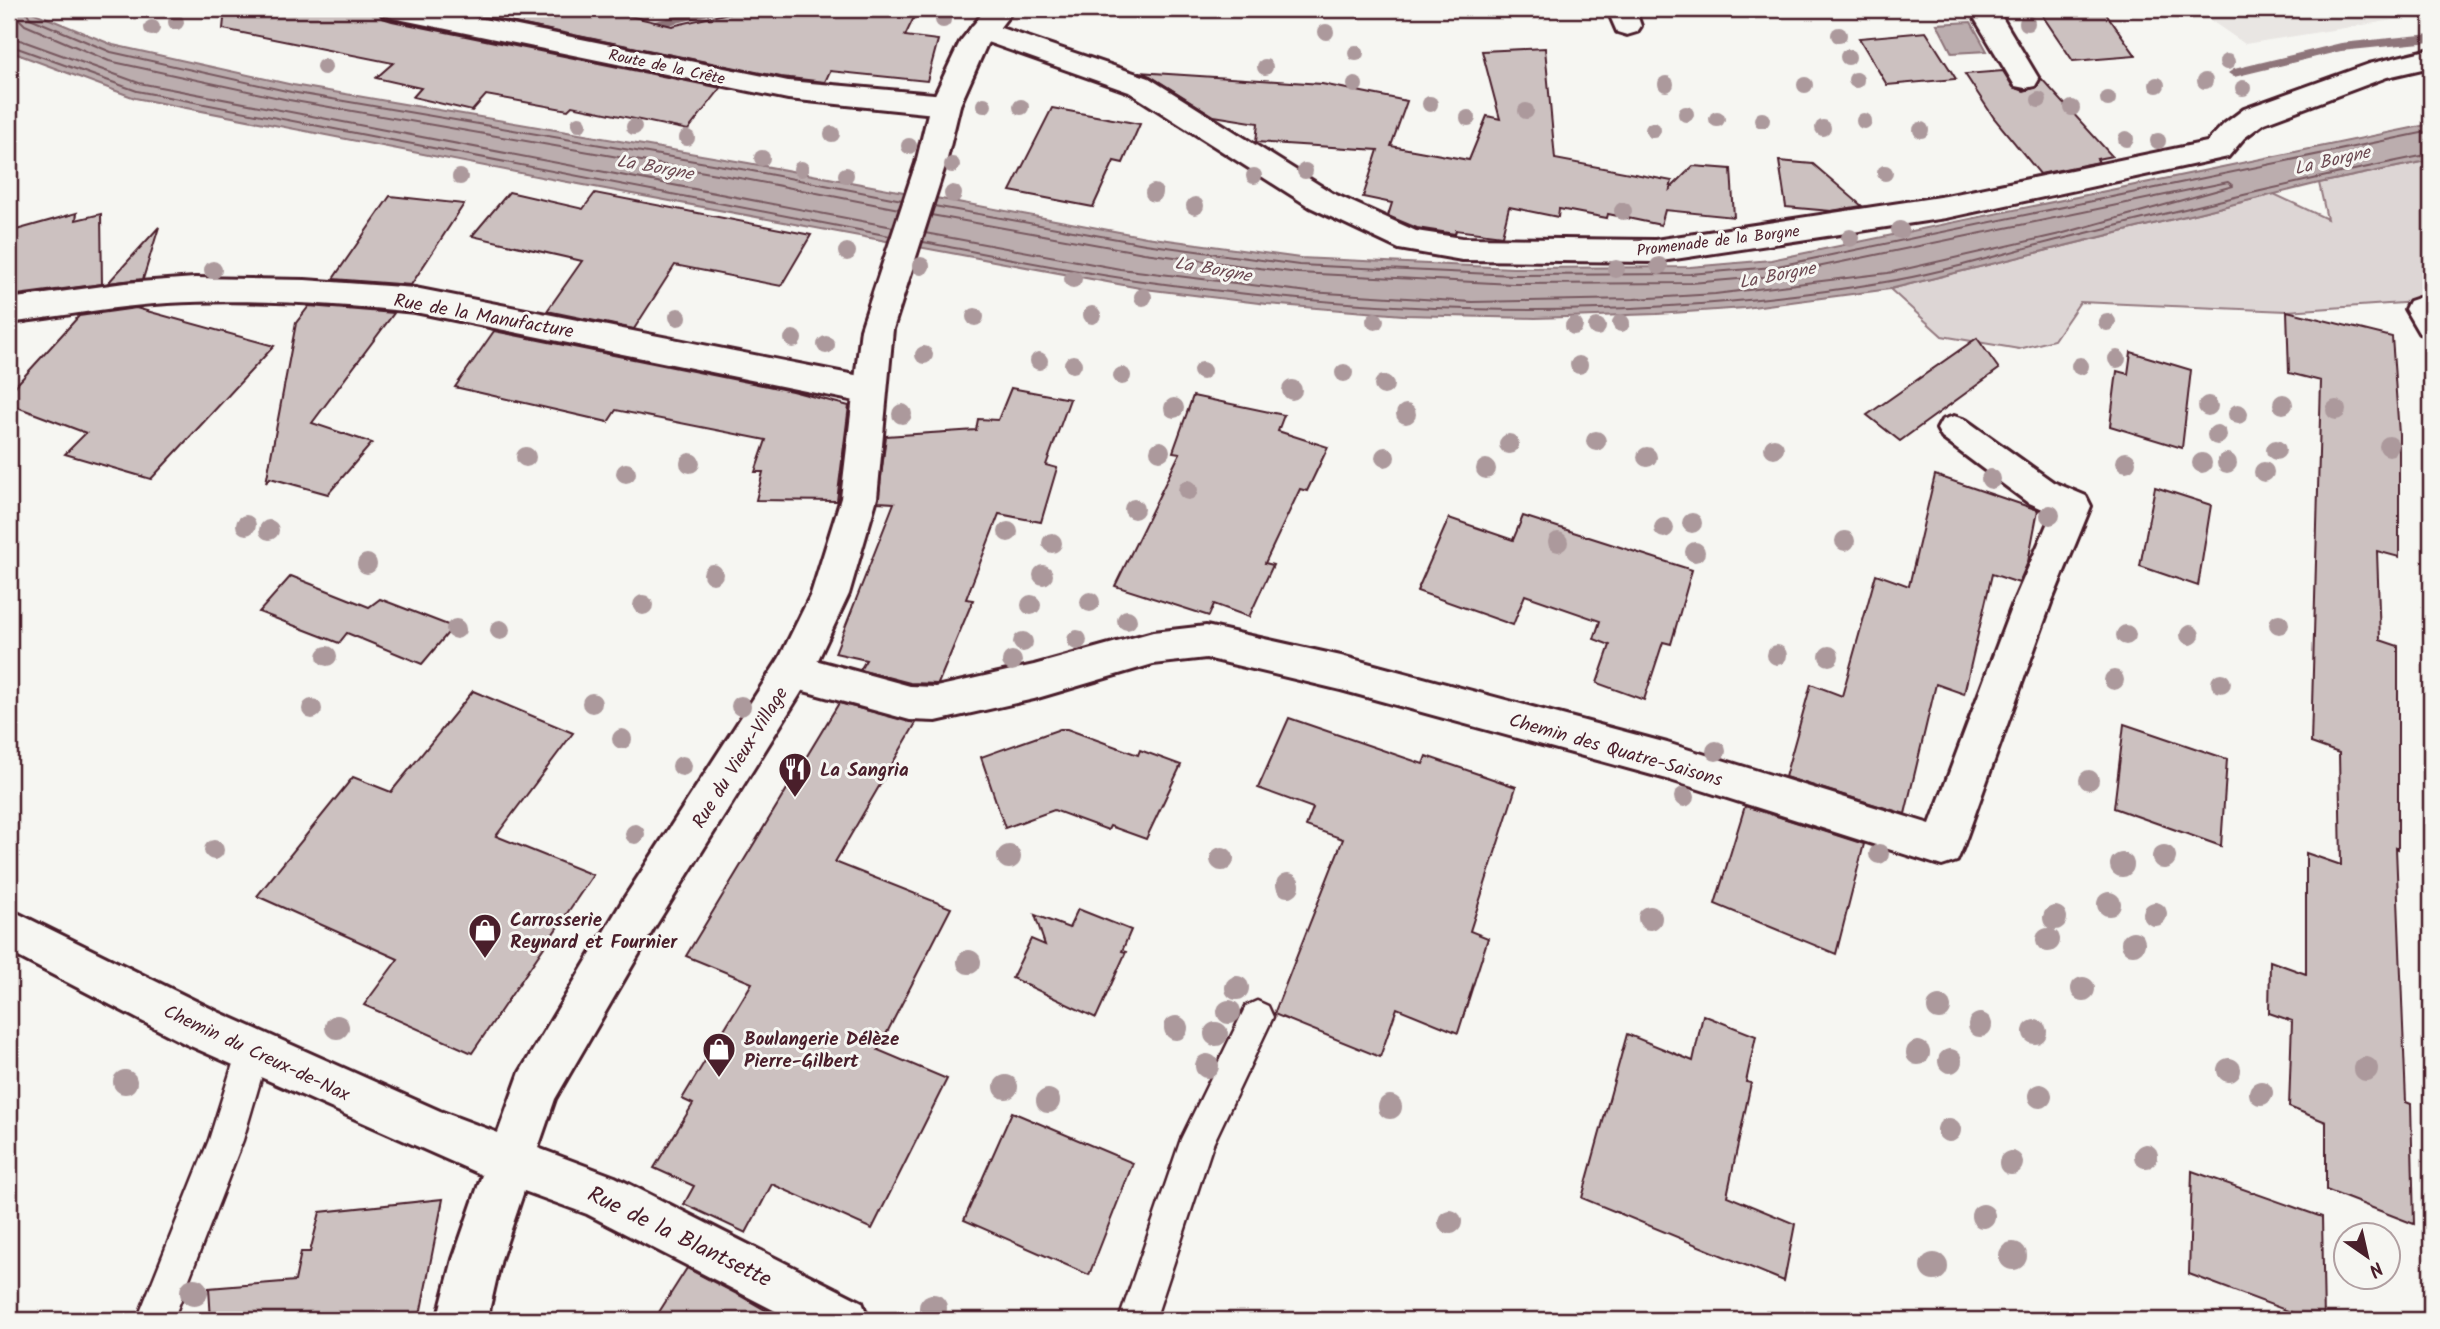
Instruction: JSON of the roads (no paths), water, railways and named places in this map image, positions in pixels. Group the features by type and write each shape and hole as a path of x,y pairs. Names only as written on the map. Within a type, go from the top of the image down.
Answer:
{"street":[{"name":"Route de la Crête","path":"393,9 788,90 945,105"},
{"path":"1983,9 2025,79"},
{"name":"Rue du Vieux-Village","path":"462,1320 477,1259 536,1088 638,915 793,671 830,594 859,498 877,329 931,163 945,105 974,42 991,20"},
{"name":"Promenade de la Borgne","path":"991,20 1139,85 1321,200 1410,241 1462,249 1551,252 1655,251 1828,227 1946,207 2217,149 2234,131 2254,116 2379,70 2431,58"},
{"name":"Rue de la Manufacture","path":"9,311 106,297 193,290 343,293 415,300 870,391"},
{"name":"Chemin des Quatre-Saisons","path":"793,671 910,704 936,704 1034,682 1153,648 1206,642 1341,673 1667,761 1942,847 2032,603 2073,506 2040,492 1954,429"},
{"name":"Chemin du Creux-de-Nax","path":"9,930 202,1028 510,1163"},
{"name":"Rue de la Blantsette","path":"510,1163 598,1194 844,1320"}],"lane":[{"path":"1136,1320 1199,1139 1257,1017"},
{"path":"155,1320 226,1140 253,1051"}],"water":[{"name":"La Borgne","path":"9,9 25,9 113,45 293,85 748,163 1146,237 1300,258 1513,268 1690,267 1771,260 2431,124 2431,160 2319,183 1890,289 1745,308 1657,314 1535,318 1403,315 1267,304 1145,289 546,178 135,98 9,51"},
{"path":"1971,22 1987,51 1952,53 1937,24"}],"waterway":[{"path":"640,28 722,9"},
{"path":"2234,73 2341,47 2431,38"}],"place":[{"name":"La Sangria","path":"795,799"},
{"name":"Carrosserie Reynard et Fournier","path":"485,960"},
{"name":"Boulangerie Délèze Pierre-Gilbert","path":"719,1079"}]}
